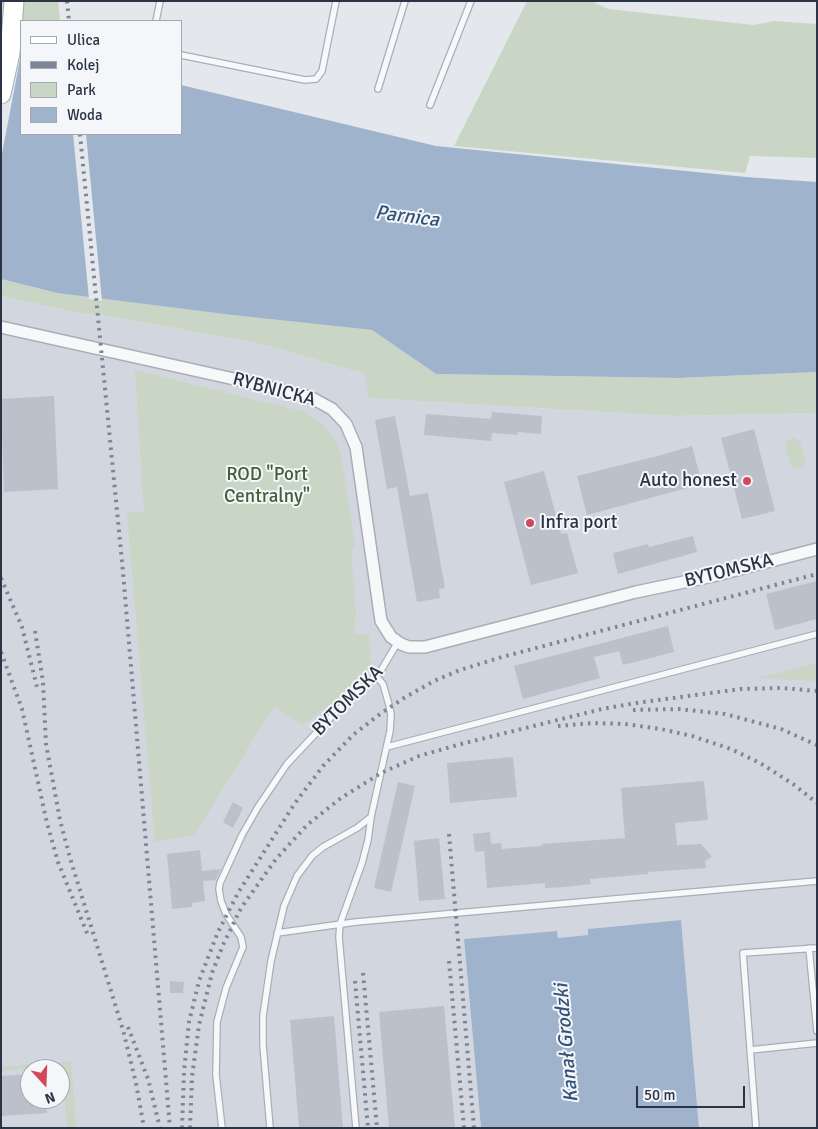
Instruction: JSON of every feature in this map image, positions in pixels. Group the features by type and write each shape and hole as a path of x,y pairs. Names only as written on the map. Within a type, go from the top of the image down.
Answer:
{"main road":[{"path":"1,94 10,53 14,1"}],"street":[{"name":"RYBNICKA","path":"1,327 261,385 310,398 332,409 348,426 356,447 379,616 386,631 398,642"},
{"name":"BYTOMSKA","path":"398,642 409,647 425,647 636,592 713,576 817,549"}],"lane":[{"path":"156,20 160,1"},
{"path":"182,55 305,80 316,79 322,71 336,1"},
{"path":"378,89 405,1"},
{"path":"430,105 471,1"},
{"path":"387,747 817,634"},
{"name":"BYTOMSKA","path":"222,1128 216,1075 217,1022 226,988 243,947 241,937 226,914 221,901 220,883 242,834 287,764 333,715 376,676 383,668 398,642"},
{"path":"356,1128 339,937 340,924 362,863 368,840 391,722 390,709 383,684 376,676"},
{"path":"270,1128 263,1045 263,1016 271,961 288,895 305,865 323,847 357,828 371,817"},
{"path":"277,933 340,924 817,881"},
{"path":"810,948 817,1031"},
{"path":"756,1128 743,954 817,948"},
{"path":"750,1050 817,1043"}],"shaded area":[{"path":"1,296 74,312 109,316 266,345 365,374 369,398 674,416 817,413 817,1128 699,1128 681,920 588,929 589,935 558,938 557,932 464,939 481,1128 1,1128"}],"green space":[{"path":"1,1 58,1 60,20 20,20 20,48 1,43"},
{"path":"527,1 591,1 608,9 754,25 774,21 817,24 817,158 750,156 745,173 454,146"},
{"path":"1,279 57,293 372,330 436,374 679,378 817,372 817,413 674,416 368,398 365,374 266,345 109,316 74,312 1,296"},
{"name":"ROD \"Port Centralny\"","path":"135,370 305,412 323,425 337,444 342,459 355,547 351,548 356,613 354,634 369,634 370,660 373,662 339,697 303,725 274,706 194,835 155,842 127,513 144,511"},
{"path":"793,438 800,441 806,463 800,468 795,469 791,466 785,447 787,440"},
{"path":"817,663 817,681 758,678"},
{"path":"70,1061 76,1128 67,1128 65,1109 70,1109"},
{"path":"20,1065 20,1069 1,1071 1,1067"}],"water":[{"name":"Parnica","path":"1,43 20,48 20,135 182,135 182,85 436,146 746,177 817,182 817,372 679,378 436,374 372,330 57,293 1,279"},
{"name":"Kanał Grodzki","path":"681,920 699,1128 481,1128 464,939 557,931 558,938 588,935 588,929"}],"pier":[{"path":"2,40 20,45 20,59 1,159"},
{"path":"73,135 86,135 102,301 89,299"}],"building":[{"path":"54,396 58,489 4,492 1,399"},
{"path":"492,412 542,416 541,434 518,432 517,435 492,433 491,441 424,435 426,414 491,419"},
{"path":"395,416 410,496 428,493 445,588 439,589 440,598 417,602 397,487 387,489 375,420"},
{"path":"754,429 775,511 742,519 721,438"},
{"path":"692,446 702,484 587,515 577,476"},
{"path":"544,471 561,534 567,533 578,573 531,585 504,482"},
{"path":"693,536 697,552 618,574 613,553 648,544 649,547"},
{"path":"817,581 817,619 775,630 766,594"},
{"path":"668,626 674,652 623,665 619,651 594,657 600,678 523,699 514,666"},
{"path":"513,757 517,797 450,803 447,763"},
{"path":"704,781 708,820 675,823 677,845 701,844 712,857 705,861 706,868 590,879 591,884 564,887 545,888 545,883 487,888 484,851 475,852 473,834 490,832 491,844 501,843 502,849 542,846 541,844 625,838 621,788"},
{"path":"398,782 415,786 391,892 374,888"},
{"path":"233,802 243,808 233,828 223,822"},
{"path":"439,838 445,899 419,901 414,841"},
{"path":"200,850 202,871 221,869 216,880 203,881 205,901 192,903 192,907 172,909 167,854"},
{"path":"170,981 184,982 183,993 170,993"},
{"path":"444,1006 455,1128 389,1128 379,1012"},
{"path":"334,1016 343,1128 299,1128 290,1020"},
{"path":"20,1075 20,1109 46,1109 47,1113 1,1116 1,1076"}],"railway":[{"path":"67,1 69,20"},
{"path":"80,135 123,572 170,1128"},
{"path":"182,1128 184,1072 189,1022 199,981 218,932 238,893 295,803 323,766 353,735 404,698 434,681 460,670 502,657 817,574"},
{"path":"1,578 22,627 37,687"},
{"path":"35,631 43,682 46,744 60,820 123,1030 136,1083 144,1128"},
{"path":"1,652 22,709 47,823 58,862 89,938"},
{"path":"190,1128 192,1077 199,1025 212,973 223,945 241,908 276,859 307,825 341,798 381,773 419,756 602,709 741,689 782,688 817,691"},
{"path":"633,710 679,709 725,714 781,729 817,745"},
{"path":"558,726 593,723 625,724 692,736 731,749 760,763 793,784 817,803"},
{"path":"449,834 474,1128"},
{"path":"449,961 464,1128"},
{"path":"363,973 377,1128"},
{"path":"355,981 368,1128"},
{"path":"128,1027 148,1079 160,1128"}],"place":[{"name":"Auto honest","path":"747,481"},
{"name":"Infra port","path":"530,523"}]}
